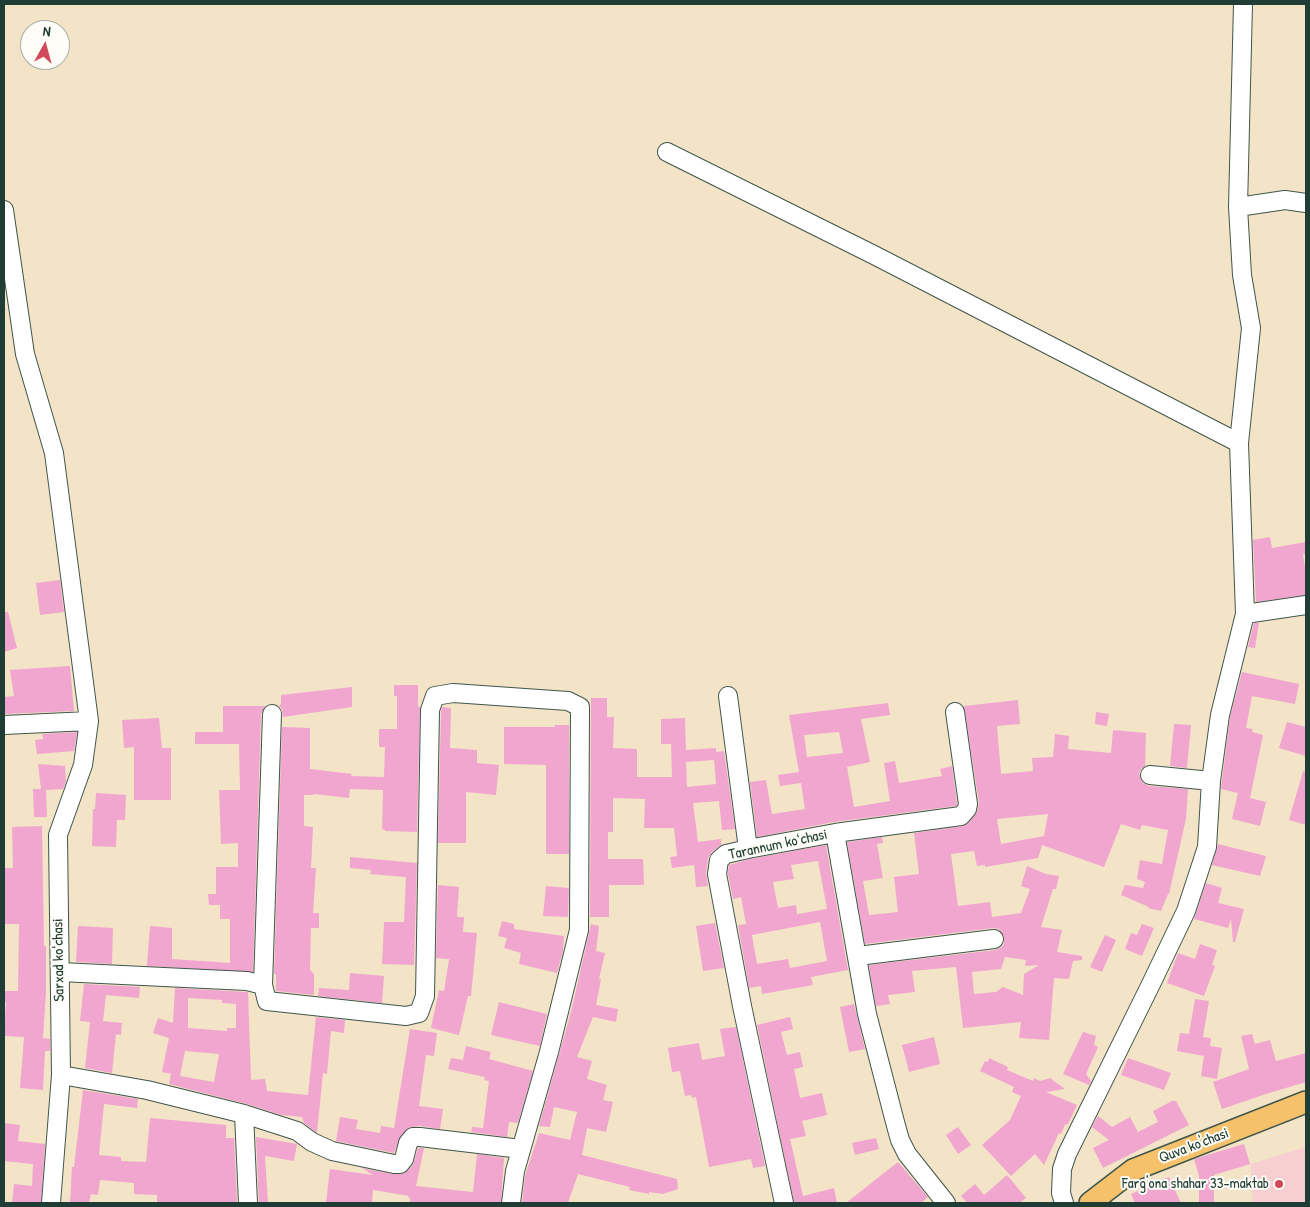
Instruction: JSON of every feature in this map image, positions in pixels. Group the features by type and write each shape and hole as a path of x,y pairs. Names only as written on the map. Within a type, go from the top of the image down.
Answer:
{"main road":[{"name":"Quva ko'chasi","path":"1090,1203 1133,1170 1306,1102"}],"street":[{"path":"1064,1203 1061,1192 1062,1169 1067,1154 1186,911 1207,847 1211,781 1220,715 1245,614 1239,443 1251,328 1242,275 1238,208 1243,4"},
{"path":"667,152 874,255 1239,443"},
{"path":"1238,208 1285,200 1306,203"},
{"name":"Sarxad koʻchasi","path":"4,210 25,354 54,452 89,720 83,765 58,835 61,1075 51,1203"},
{"path":"1245,614 1306,605"},
{"path":"272,714 263,985 268,1000 406,1016 419,1013 425,996 430,710 435,696 453,693 568,701 580,707 579,930 549,1052 515,1171 511,1203"},
{"path":"728,696 748,849"},
{"name":"Tarannum koʻchasi","path":"784,1203 744,1016 717,867 722,856 748,849 835,833 961,816 968,804 955,712"},
{"path":"4,725 89,720"},
{"path":"1150,775 1211,781"},
{"path":"835,833 867,1014 900,1140 907,1154 946,1203"},
{"path":"858,956 994,939"},
{"path":"60,972 248,981 263,985"},
{"path":"61,1075 147,1090 244,1114 297,1131 312,1142 332,1151 394,1164 400,1164 404,1160 408,1143 413,1137 522,1149"},
{"path":"244,1114 248,1203"}],"shaded area":[{"name":"Farg'ona shahar 33-maktab","path":"1306,1147 1306,1203 1252,1203 1251,1164"}],"building":[{"path":"1270,537 1272,548 1306,542 1306,554 1303,554 1306,595 1256,602 1253,540"},
{"path":"60,580 64,612 40,615 36,583"},
{"path":"4,612 8,612 17,648 4,652"},
{"path":"1254,623 1259,623 1255,648 1248,647"},
{"path":"70,666 74,711 4,714 4,697 14,696 10,670"},
{"path":"1242,672 1299,684 1295,704 1252,696 1246,728 1253,729 1252,732 1263,735 1250,798 1266,802 1260,826 1232,819 1238,793 1221,789 1230,717"},
{"path":"394,685 418,685 418,707 420,707 417,832 385,831 382,829 383,790 350,789 349,798 314,794 304,795 304,826 313,827 311,868 316,868 313,913 319,913 319,928 311,928 310,970 314,974 314,995 276,991 276,974 274,974 282,727 310,728 310,769 352,774 351,776 384,777 385,747 379,747 379,729 397,729 397,696 394,696"},
{"path":"352,687 352,707 283,717 282,709 279,706 281,704 281,695"},
{"path":"591,698 607,698 607,717 614,717 613,748 637,749 637,777 672,777 671,744 661,744 661,719 685,718 686,750 716,748 716,752 724,751 735,829 722,830 719,801 693,803 698,842 721,839 721,845 708,858 706,873 708,886 696,887 694,865 672,868 670,857 677,856 674,828 644,828 645,799 613,798 613,832 608,832 608,859 643,859 644,885 609,885 609,917 590,917","holes":["714,760 716,784 687,787 686,762"]},
{"path":"1018,700 1020,724 997,726 1001,774 1033,771 1032,758 1053,757 1055,734 1069,736 1068,749 1111,753 1113,730 1146,733 1145,766 1139,774 1143,783 1149,786 1188,789 1186,819 1169,894 1161,911 1148,908 1121,895 1125,885 1143,888 1145,882 1137,879 1140,860 1162,864 1168,830 1142,825 1140,830 1121,824 1104,867 1042,845 1038,858 985,867 985,865 977,866 974,851 951,854 958,906 990,902 992,917 1021,913 1030,889 1021,886 1027,866 1046,874 1059,876 1041,927 1062,930 1057,952 1082,956 1082,960 1073,961 1069,979 1054,978 1049,1040 1019,1038 1021,1022 963,1028 956,967 912,971 915,992 888,995 890,1004 876,1006 869,965 995,950 1004,944 1004,937 999,929 993,928 865,944 847,842 882,837 883,843 877,844 883,878 863,881 869,915 898,912 894,877 919,874 914,833 963,826 969,823 977,811 979,803 964,706","holes":["1048,814 1044,836 1001,844 997,819","1005,957 1026,960 1025,966 1039,965 1024,974 1023,995 1003,987 996,992 974,994 972,972 1001,969"]},
{"path":"888,703 890,715 861,719 870,762 847,767 854,807 890,801 884,763 895,761 899,783 942,776 940,769 952,766 956,806 834,822 757,837 750,782 766,780 772,814 805,809 801,783 780,786 778,775 799,772 789,715","holes":["839,732 843,753 807,757 804,735"]},
{"path":"223,706 265,706 261,714 253,972 147,966 150,926 172,928 172,959 230,963 230,919 220,919 220,905 209,905 208,894 216,894 216,867 238,867 238,843 221,844 219,790 240,790 239,744 195,744 195,732 223,732"},
{"path":"442,707 451,708 450,748 477,750 477,763 499,765 496,795 466,792 466,843 438,843"},
{"path":"1096,712 1109,714 1107,726 1095,724"},
{"path":"159,718 162,748 171,748 171,800 134,800 134,747 124,748 122,720"},
{"path":"1287,722 1306,727 1306,756 1279,748"},
{"path":"1174,724 1191,725 1187,768 1170,766"},
{"path":"555,725 569,725 569,854 546,854 546,765 504,764 504,727 555,727"},
{"path":"77,732 74,751 37,754 35,740 43,739 42,734"},
{"path":"38,764 65,766 66,781 63,789 46,790 47,817 34,817 33,789 41,789"},
{"path":"1303,771 1306,772 1306,825 1289,820"},
{"path":"96,793 126,795 125,820 117,820 116,847 92,846 93,809 95,809"},
{"path":"42,826 44,946 46,946 43,1038 50,1039 50,1051 45,1051 43,1090 20,1088 24,1037 4,1036 6,1002 4,1002 4,991 18,991 19,924 4,924 4,868 13,868 12,827"},
{"path":"1218,844 1266,856 1260,876 1212,865"},
{"path":"826,845 848,970 811,977 813,985 762,994 761,986 749,988 738,925 746,924 741,897 733,899 728,874 729,865 750,859","holes":["818,861 827,909 797,914 796,905 778,908 773,882 794,879 791,865","820,922 827,961 790,968 788,959 757,964 752,935"]},
{"path":"350,857 417,863 414,965 382,964 384,922 404,922 406,877 370,874 371,870 350,868"},
{"path":"1206,883 1222,888 1218,903 1244,909 1235,942 1233,942 1231,919 1228,928 1194,919"},
{"path":"438,885 459,887 457,917 464,917 463,932 477,933 471,996 468,996 459,1035 431,1028 439,990 444,991 449,959 436,958"},
{"path":"546,886 569,888 568,917 543,916"},
{"path":"502,921 514,924 514,929 564,936 563,951 557,973 519,964 521,953 504,948 507,938 498,936"},
{"path":"715,923 724,968 703,971 696,926"},
{"path":"591,924 599,926 596,951 605,953 596,1005 618,1009 616,1022 593,1017 577,1057 592,1061 587,1079 607,1085 603,1100 613,1102 606,1132 587,1128 582,1155 677,1179 678,1189 663,1194 649,1192 649,1194 629,1190 630,1187 578,1174 568,1203 522,1203 525,1176 539,1133 570,1140 577,1112 554,1107 550,1127 539,1126 571,1012"},
{"path":"1142,924 1154,928 1142,956 1125,949 1131,933 1137,935"},
{"path":"78,926 113,928 112,964 76,962"},
{"path":"1105,935 1116,940 1102,972 1090,967"},
{"path":"1200,944 1217,950 1212,965 1215,966 1204,996 1167,983 1178,953 1195,959"},
{"path":"350,973 384,976 382,1003 318,996 319,988 349,990"},
{"path":"84,984 140,987 139,998 106,995 103,1021 122,1023 121,1035 116,1034 112,1073 85,1068 90,1022 80,1021"},
{"path":"175,988 248,992 251,1080 265,1079 267,1091 308,1095 316,1017 345,1020 344,1033 331,1031 327,1074 323,1073 317,1133 304,1123 302,1117 281,1115 247,1104 169,1084 171,1074 177,1075 162,1072 169,1038 153,1033 158,1018 173,1023","holes":["188,998 222,1000 222,1003 236,1004 236,1028 227,1028 227,1031 188,1028","185,1051 219,1054 214,1082 180,1076"]},
{"path":"1195,999 1209,1001 1203,1037 1211,1038 1210,1046 1222,1048 1217,1079 1201,1076 1204,1056 1177,1051 1180,1033 1189,1034"},
{"path":"499,1002 547,1014 540,1046 491,1035"},
{"path":"854,1004 865,1049 849,1052 840,1007"},
{"path":"790,1017 793,1029 781,1032 787,1055 800,1052 803,1067 794,1069 800,1098 822,1093 827,1115 802,1121 806,1136 790,1139 803,1196 834,1188 837,1203 794,1203 757,1025"},
{"path":"736,1027 765,1166 753,1168 751,1159 709,1167 696,1097 692,1098 691,1095 685,1096 680,1071 672,1072 668,1048 699,1043 702,1060 725,1056 720,1029"},
{"path":"410,1029 437,1033 434,1056 426,1055 419,1106 443,1109 440,1129 420,1126 408,1128 400,1137 394,1153 336,1141 340,1117 358,1120 356,1129 380,1133 381,1126 394,1128"},
{"path":"1083,1032 1096,1036 1094,1045 1098,1047 1086,1074 1091,1081 1089,1085 1063,1074"},
{"path":"1252,1034 1255,1044 1270,1040 1276,1061 1306,1053 1306,1082 1222,1109 1213,1082 1249,1069 1241,1036"},
{"path":"934,1037 940,1064 909,1072 902,1045"},
{"path":"466,1046 491,1052 489,1059 533,1071 518,1123 509,1122 507,1137 471,1132 472,1127 483,1128 489,1081 484,1080 485,1077 448,1069 451,1058 463,1060"},
{"path":"989,1058 1008,1067 1007,1070 1033,1081 1034,1078 1040,1081 1050,1078 1065,1089 1046,1092 1077,1105 1068,1124 1065,1125 1061,1134 1059,1133 1044,1165 1035,1154 1011,1176 982,1145 1010,1120 1021,1096 1012,1092 1014,1087 980,1071 985,1061 988,1062"},
{"path":"1128,1058 1171,1073 1164,1090 1121,1075"},
{"path":"83,1090 138,1099 137,1108 104,1104 99,1155 121,1157 121,1161 146,1162 150,1118 226,1125 226,1138 234,1138 237,1203 157,1203 157,1195 134,1194 134,1183 100,1180 98,1195 91,1194 89,1203 70,1203 72,1167 74,1167"},
{"path":"1172,1101 1176,1101 1189,1125 1103,1168 1093,1148 1109,1140 1092,1127 1098,1116 1112,1127 1130,1117 1138,1132 1158,1122 1153,1111"},
{"path":"4,1123 20,1125 18,1141 45,1144 41,1203 12,1203 14,1184 32,1186 33,1164 4,1161"},
{"path":"958,1127 971,1145 958,1154 946,1135"},
{"path":"256,1137 297,1144 294,1161 265,1156 268,1203 259,1203"},
{"path":"876,1138 879,1149 855,1155 852,1143"},
{"path":"1244,1144 1250,1164 1214,1175 1214,1203 1199,1203 1199,1176 1194,1159"},
{"path":"418,1148 424,1148 416,1186 473,1192 477,1154 504,1158 501,1203 410,1203 409,1196 373,1190 372,1203 326,1203 330,1169 373,1175 362,1168 392,1174 404,1174 413,1165"},
{"path":"898,1162 928,1197 921,1203 846,1203"},
{"path":"1007,1175 1026,1198 1019,1203 967,1203 961,1196 975,1184 984,1195"},
{"path":"1169,1177 1181,1203 1135,1203 1131,1194"}],"place":[{"name":"Farg'ona shahar 33-maktab","path":"1279,1184"}]}
